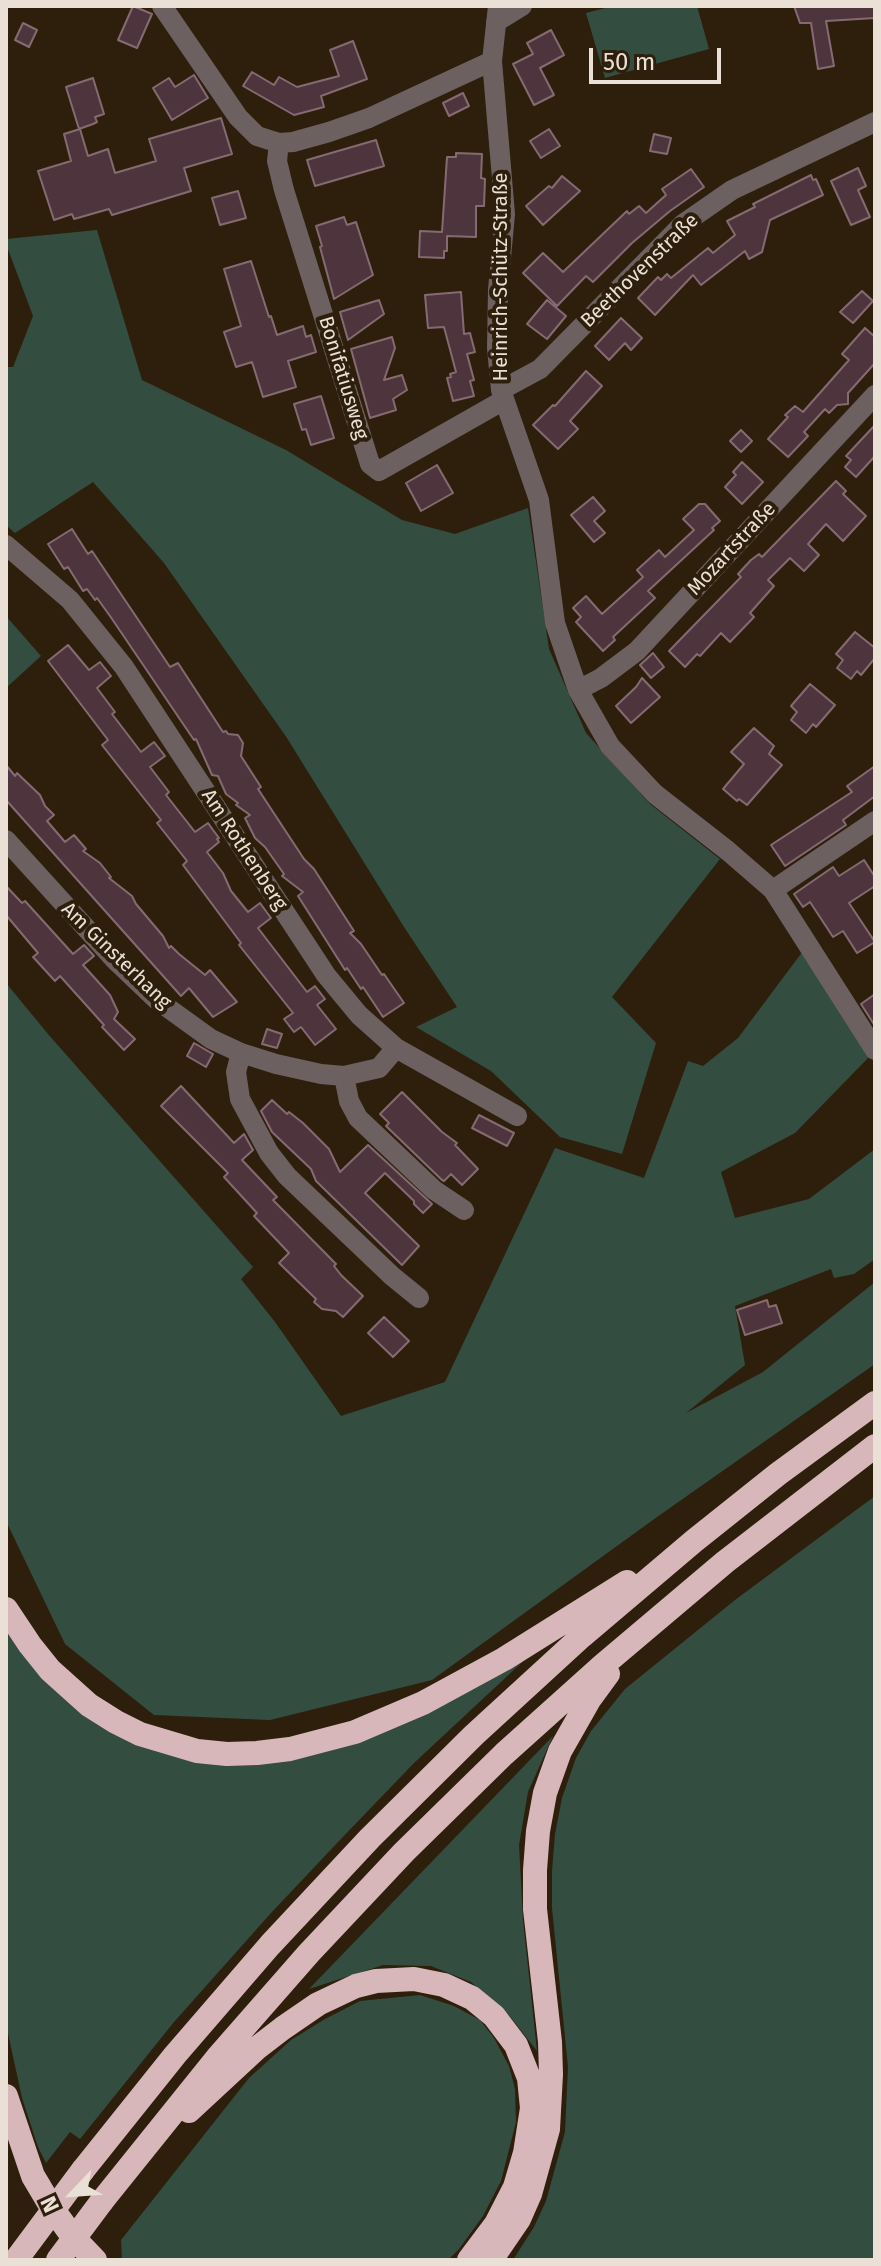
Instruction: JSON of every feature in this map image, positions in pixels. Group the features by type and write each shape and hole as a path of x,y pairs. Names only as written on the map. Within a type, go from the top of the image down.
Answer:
{"highway":[{"path":"16,2260 175,2055 270,1945 370,1838 485,1725 582,1636 778,1474 875,1403"},
{"path":"58,2260 128,2166 247,2023 404,1852 504,1754 650,1624 779,1518 875,1446"},
{"path":"6,1609 50,1670 89,1705 116,1722 140,1734 197,1751 257,1753 290,1749 344,1735 423,1703 504,1659 694,1541"},
{"path":"491,2260 519,2219 530,2194 548,2129 550,2042 535,1909 538,1831 545,1793 560,1751 589,1700 650,1624"},
{"path":"128,2166 257,2048 318,2004 356,1986 376,1981 414,1979 444,1985 472,1998 506,2029 523,2062 531,2093 531,2123 515,2187 496,2224 469,2260"},
{"path":"6,2096 33,2176 73,2237 95,2260"},
{"path":"6,2153 22,2189 52,2236 72,2260"}],"street":[{"path":"162,6 238,117 257,136 279,143 293,142 369,118 492,61"},
{"path":"497,14 522,6"},
{"name":"Heinrich-Schütz-Straße","path":"497,14 492,61 505,214 498,290 497,348 503,395 539,500 555,623 578,690 610,746 655,794 773,890 875,1050"},
{"name":"Beethovenstraße","path":"503,395 540,369 683,224 732,190 875,122"},
{"name":"Bonifatiusweg","path":"279,143 277,161 284,190 370,464 379,471 503,395"},
{"name":"Mozartstraße","path":"578,690 601,678 637,651 875,395"},
{"name":"Am Rothenberg","path":"6,545 70,600 124,667 326,975 359,1015 396,1048 517,1116"},
{"path":"773,890 875,821"},
{"name":"Am Ginsterhang","path":"6,840 115,960 157,1000 211,1039 241,1053 291,1067 344,1076 379,1068 396,1048"},
{"path":"241,1053 236,1072 240,1099 269,1153 287,1176 419,1298"},
{"path":"344,1076 349,1101 358,1118 434,1190 464,1210"}],"green space":[{"path":"613,6 697,6 709,49 605,78 586,13"},
{"path":"97,230 142,380 286,450 402,520 455,534 528,508 549,649 586,733 650,804 720,859 612,997 656,1043 622,1154 560,1137 491,1071 416,1027 457,1007 287,738 164,563 93,482 15,533 6,525 6,367 13,367 33,316 6,239"},
{"path":"6,616 41,656 6,688"},
{"path":"803,951 870,1056 795,1133 721,1172 735,1218 809,1199 875,1149 875,1259 854,1274 834,1278 831,1269 735,1306 745,1365 686,1413 763,1372 875,1282 875,1364 432,1680 270,1720 154,1715 65,1644 6,1521 6,983 253,1267 241,1279 341,1416 445,1382 555,1148 644,1178 688,1061 703,1066 738,1038"},
{"path":"875,1496 875,2260 513,2260 546,2201 565,2132 568,2067 552,1908 552,1871 562,1798 576,1758 591,1731 625,1689 735,1600"},
{"path":"6,1621 118,1729 296,1754 547,1639 414,1763 339,1841 174,2022 80,2139 70,2132 46,2163 22,2098 6,2024"},
{"path":"553,1736 528,1792 519,1845 523,1920 537,2051 508,2014 471,1982 431,1966 383,1965 309,1989"},
{"path":"420,1995 454,2006 480,2020 509,2066 515,2089 516,2122 501,2181 483,2216 448,2260 122,2260 121,2240 249,2078 291,2040 360,2001"}],"building":[{"path":"133,6 152,14 137,48 118,40"},
{"path":"794,6 875,6 875,18 826,21 834,66 818,69 811,23 800,23"},
{"path":"23,23 37,30 29,47 15,40"},
{"path":"551,30 564,55 540,68 554,95 534,105 513,64 533,54 527,43"},
{"path":"353,41 367,79 321,96 324,107 294,115 243,86 252,72 274,85 279,77 297,87 339,76 330,50"},
{"path":"194,75 208,98 172,120 153,88 169,78 175,87"},
{"path":"93,78 104,114 95,117 97,122 79,129 66,87"},
{"path":"463,93 469,106 449,116 443,103"},
{"path":"221,118 232,154 184,168 191,191 112,215 109,209 74,219 72,214 54,220 38,171 71,161 64,134 80,129 88,156 108,149 115,173 156,161 149,139"},
{"path":"549,129 560,146 541,158 530,141"},
{"path":"654,134 671,138 667,154 650,151"},
{"path":"376,140 384,166 315,186 307,160"},
{"path":"456,153 482,154 484,206 476,206 476,237 447,236 444,258 419,257 420,231 442,232 447,157 456,157"},
{"path":"858,168 866,186 858,190 870,217 851,225 831,181"},
{"path":"691,169 704,187 632,243 593,282 586,276 557,306 523,273 543,253 563,272 627,211 629,214 639,206 646,213 666,195 662,189"},
{"path":"811,175 823,195 770,220 762,252 749,259 745,251 701,285 693,275 655,315 638,298 658,277 661,280 667,274 671,278 708,248 713,253 735,235 727,221 755,207 753,204"},
{"path":"562,176 580,191 543,225 526,206 549,186 552,188"},
{"path":"238,191 246,218 220,225 212,198"},
{"path":"344,217 347,225 356,222 373,275 334,299 316,226"},
{"path":"251,261 277,335 303,326 306,337 311,335 316,352 288,361 296,387 263,397 252,362 236,367 224,332 241,326 224,269"},
{"path":"862,291 873,301 853,323 840,312"},
{"path":"461,292 464,334 470,333 475,352 467,354 474,380 470,381 474,396 453,401 447,378 456,372 444,327 428,328 425,295"},
{"path":"379,300 384,314 348,340 340,312"},
{"path":"547,300 566,316 547,339 527,324"},
{"path":"621,318 642,338 631,350 625,343 609,360 595,346"},
{"path":"865,328 875,337 875,363 848,393 848,404 837,405 829,413 825,409 804,432 808,436 788,457 768,439 788,417 785,415 795,406 803,412 849,360 842,354"},
{"path":"392,337 395,348 384,380 402,375 407,390 393,399 396,410 370,418 351,349"},
{"path":"586,371 602,386 570,421 578,429 558,449 533,425"},
{"path":"321,396 334,438 311,445 306,429 302,430 294,404"},
{"path":"875,425 875,456 856,477 845,467 851,460 846,456"},
{"path":"741,430 752,441 741,452 730,441"},
{"path":"742,462 763,482 742,504 725,487"},
{"path":"437,465 453,493 421,511 406,483"},
{"path":"836,481 846,491 843,494 866,516 843,541 826,524 808,544 819,555 804,571 790,558 768,580 774,586 750,613 754,617 730,642 721,633 685,667 669,651 741,577 738,574 751,560 759,554 762,557"},
{"path":"593,497 605,511 594,521 605,533 594,542 571,515"},
{"path":"699,504 705,504 720,521 648,591 655,598 613,637 615,640 603,651 576,622 581,617 573,608 586,596 602,614 643,577 637,570 659,550 665,557 694,530 683,519"},
{"path":"72,529 88,554 92,551 170,667 178,663 223,732 238,735 243,743 241,756 261,787 258,789 354,931 350,933 404,1003 383,1017 363,987 361,989 347,968 345,970 298,896 303,892 282,876 284,874 265,847 255,838 245,818 250,815 226,794 218,776 212,775 196,739 97,598 95,600 87,589 83,591 68,567 64,569 48,544"},
{"path":"855,632 875,648 875,658 861,675 857,671 851,679 837,668 843,660 836,654"},
{"path":"68,645 89,670 100,662 111,676 97,688 115,712 112,714 141,752 154,742 165,756 150,767 169,792 166,795 195,832 208,823 219,842 207,852 223,873 231,891 248,912 260,903 271,918 258,928 307,992 315,986 325,999 317,1005 336,1029 315,1045 301,1027 294,1032 284,1019 293,1013 239,945 241,943 183,865 187,861 157,823 161,820 102,745 108,740 48,661"},
{"path":"653,653 664,667 651,678 640,665"},
{"path":"642,678 660,697 631,723 616,706"},
{"path":"810,684 835,705 816,727 813,724 806,733 791,720 797,712 791,706"},
{"path":"754,728 774,746 769,754 782,765 747,805 723,789 744,764 731,752"},
{"path":"6,765 40,795 54,815 47,821 65,842 74,835 86,849 83,851 100,863 109,878 132,896 169,948 171,946 205,975 210,970 237,1002 213,1017 189,988 181,996 6,800"},
{"path":"875,766 875,796 843,820 846,825 785,866 771,845 852,792 847,786"},
{"path":"864,860 875,877 875,886 849,903 875,942 857,953 843,931 833,937 810,902 803,907 794,894 833,867 839,876"},
{"path":"6,886 22,903 25,901 73,954 84,945 94,956 83,965 110,995 118,1012 114,1019 135,1039 124,1050 60,976 55,981 33,957 38,953 6,915"},
{"path":"875,994 875,1026 861,1004"},
{"path":"267,1029 282,1034 277,1048 262,1044"},
{"path":"194,1043 213,1054 206,1067 187,1056"},
{"path":"181,1086 234,1143 244,1134 253,1150 242,1160 277,1197 273,1200 363,1296 343,1317 336,1311 322,1309 314,1302 316,1299 279,1263 289,1253 254,1216 257,1213 224,1177 228,1173 161,1106"},
{"path":"402,1092 457,1143 455,1145 478,1169 462,1185 451,1174 442,1180 386,1126 389,1123 380,1114"},
{"path":"272,1100 303,1123 329,1149 340,1172 368,1145 432,1204 423,1213 385,1173 365,1193 419,1246 402,1265 316,1181 311,1169 272,1132 261,1111"},
{"path":"479,1115 514,1133 507,1146 472,1128"},
{"path":"767,1300 769,1307 776,1305 782,1323 745,1335 737,1310"},
{"path":"384,1317 409,1341 393,1357 368,1333"}]}
